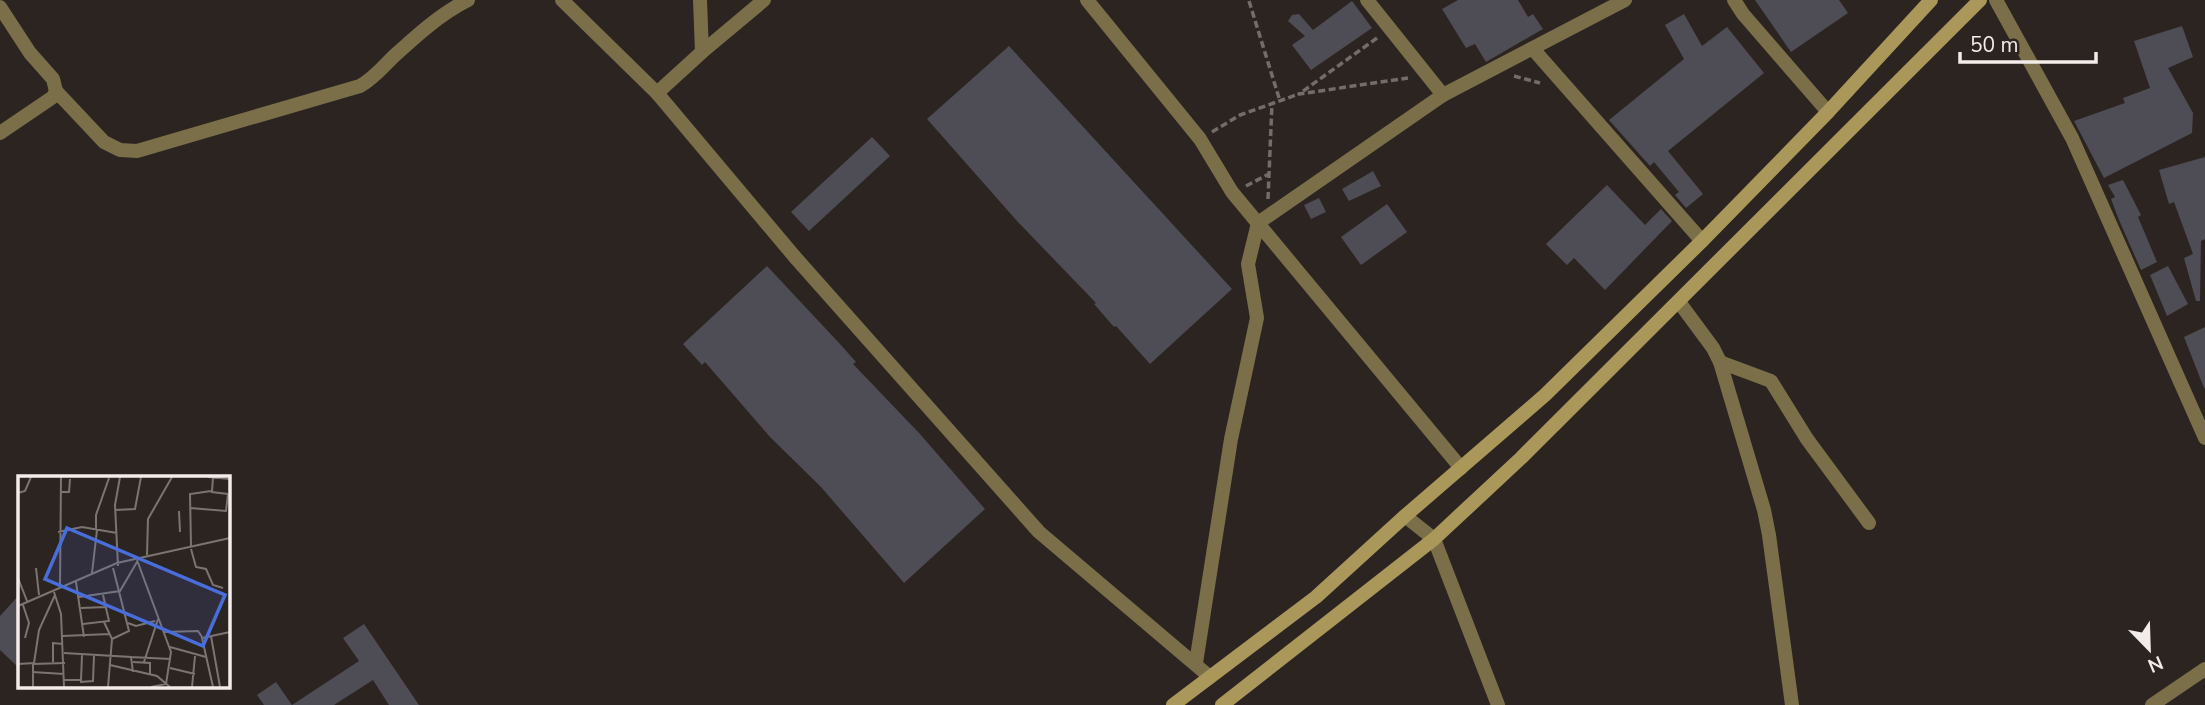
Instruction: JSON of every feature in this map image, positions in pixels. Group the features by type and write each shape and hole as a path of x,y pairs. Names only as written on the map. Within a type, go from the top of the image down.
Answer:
{"main road":[{"path":"1173,705 1316,597 1405,516 1545,396 1828,112 1931,0"},
{"path":"1222,705 1434,539 1521,458 1980,0"}],"street":[{"path":"0,7 30,53 53,79 56,91 104,142 120,150 137,151 360,86 370,81 441,15 468,0"},
{"path":"562,0 657,93 794,256 1039,532 1210,677"},
{"path":"700,0 702,52"},
{"path":"657,93 764,0"},
{"path":"1087,0 1200,139 1232,192 1263,220 1461,468"},
{"path":"1367,0 1443,95"},
{"path":"1196,663 1231,439 1257,318 1248,264 1263,220 1443,95 1625,0"},
{"path":"1734,0 1743,14 1828,112"},
{"path":"1996,0 2072,138 2205,438"},
{"path":"1532,48 1702,241"},
{"path":"0,133 53,97 56,91"},
{"path":"1679,302 1713,348 1720,362 1767,523 1792,705"},
{"path":"1720,362 1771,382 1807,439 1869,523"},
{"path":"1405,516 1434,539 1498,705"},
{"path":"2152,705 2205,669"}],"path":[{"path":"1249,1 1280,100"},
{"path":"1299,94 1390,28"},
{"path":"1200,139 1240,115 1299,94 1428,75"},
{"path":"1506,77 1517,76 1543,83"},
{"path":"1263,220 1269,174 1272,103"},
{"path":"1232,192 1269,174"}],"building":[{"path":"1458,0 1518,0 1528,17 1533,14 1543,29 1486,62 1475,44 1466,48 1442,9"},
{"path":"1755,0 1839,0 1848,13 1791,52"},
{"path":"1352,1 1372,28 1311,70 1292,45 1305,36 1288,21 1292,15 1299,14 1313,30"},
{"path":"1684,14 1702,46 1727,27 1764,73 1668,151 1703,194 1686,208 1675,195 1679,192 1654,162 1650,166 1609,120 1684,59 1665,25"},
{"path":"2182,26 2193,57 2168,68 2193,113 2192,133 2104,178 2074,121 2125,103 2123,98 2150,88 2134,41"},
{"path":"1009,46 1232,289 1150,364 1017,221 927,119"},
{"path":"872,137 890,156 809,231 791,212"},
{"path":"2205,157 2205,239 2201,241 2200,301 2196,301 2184,258 2193,254 2174,202 2169,204 2159,170"},
{"path":"1373,171 1381,186 1349,201 1342,189"},
{"path":"2123,180 2141,215 2138,217 2157,262 2141,270 2119,220 2111,199 2115,197 2108,185"},
{"path":"1607,185 1645,225 1661,209 1672,221 1605,290 1574,258 1567,265 1546,244"},
{"path":"1319,198 1326,212 1311,219 1304,205"},
{"path":"1387,204 1407,232 1361,265 1341,237"},
{"path":"767,266 840,344 856,362 853,364 920,434 985,509 904,583 821,487 770,437 705,362 702,365 683,344"},
{"path":"2168,266 2188,304 2167,316 2150,275"},
{"path":"2205,327 2205,388 2204,388 2184,337"},
{"path":"18,596 18,667 0,650 0,616"},
{"path":"364,624 419,705 389,705 373,680 334,705 292,705 359,661 343,638"},
{"path":"276,682 292,705 264,705 257,695"}]}
